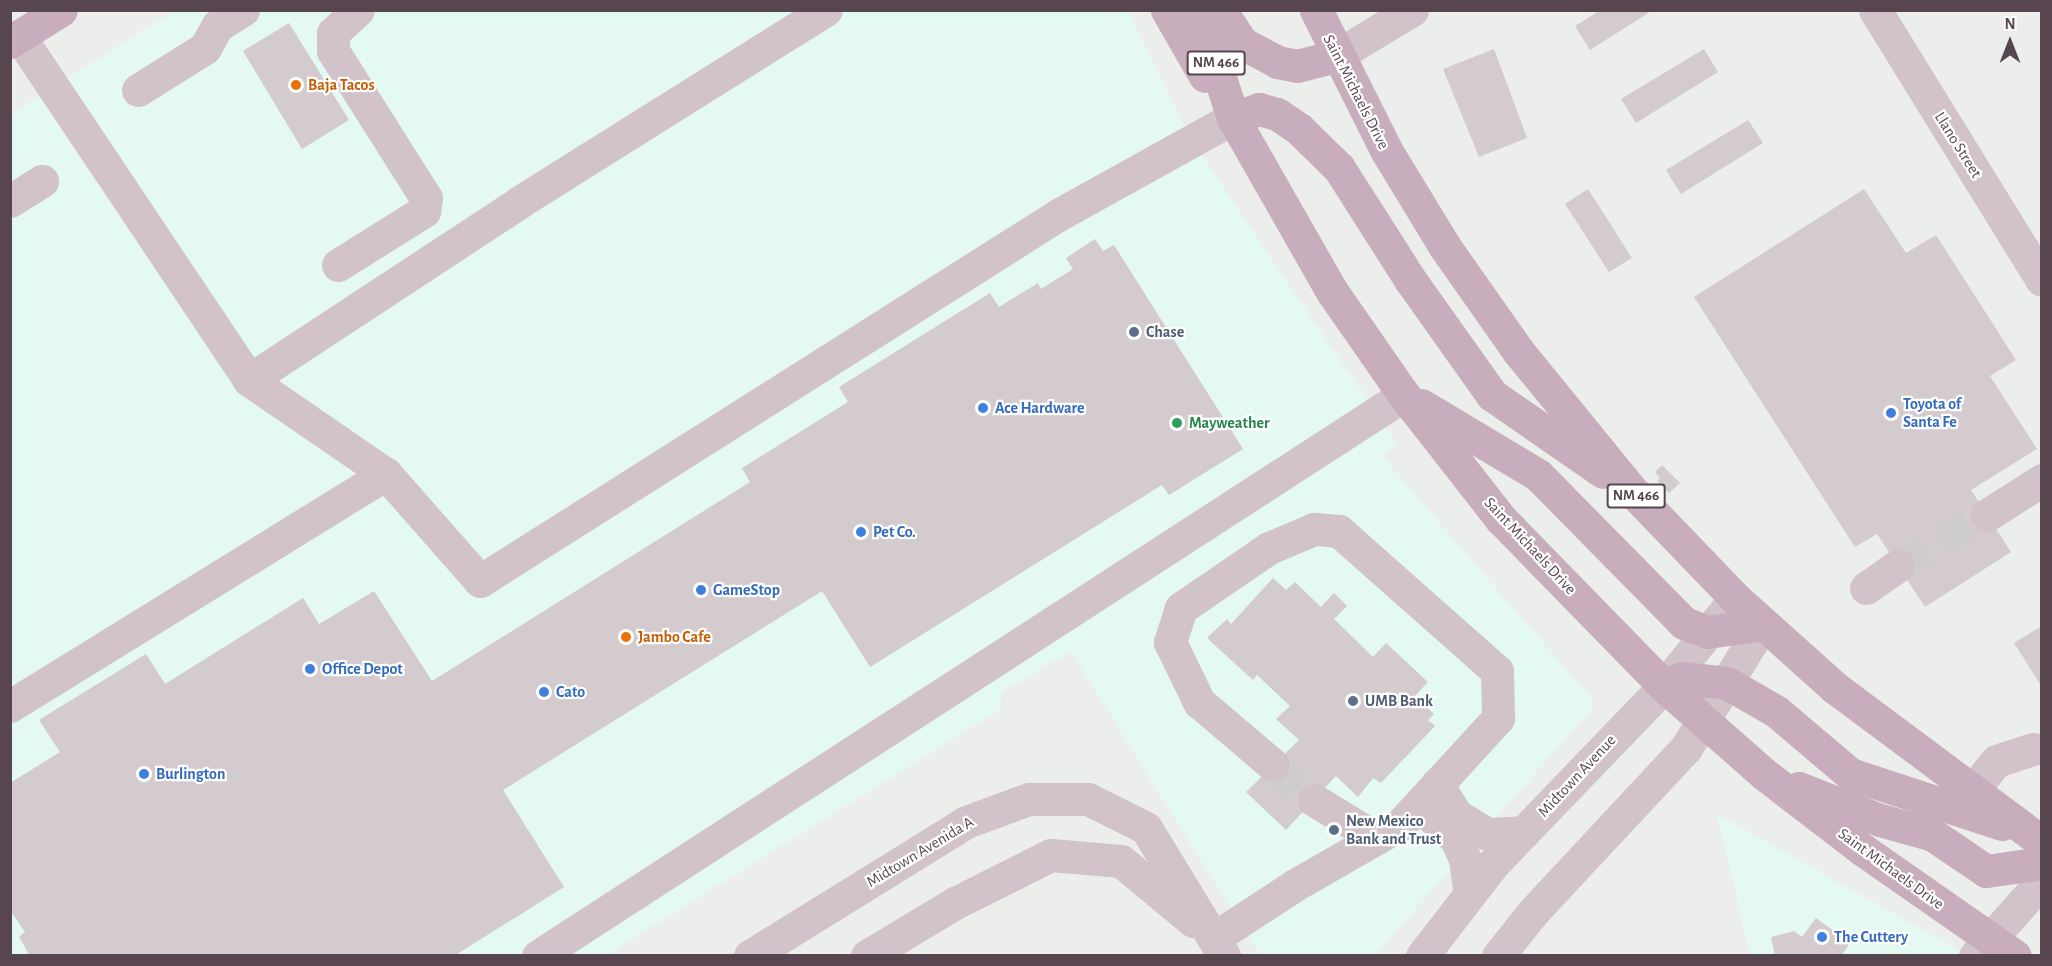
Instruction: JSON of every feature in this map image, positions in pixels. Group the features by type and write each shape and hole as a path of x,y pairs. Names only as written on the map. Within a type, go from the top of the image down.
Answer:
{"main road":[{"path":"15,30 61,10"},
{"path":"1167,10 1233,118 1259,109 1277,114 1299,129 1339,168 1411,280 1492,395 1634,493"},
{"name":"Saint Michaels Drive","path":"1193,10 1208,38 1233,118 1333,293 1404,395 1501,519 1664,686 1705,718 1764,774 1981,947 2015,956"},
{"path":"1220,10 1242,43 1277,62 1297,66 1336,56"},
{"name":"Saint Michaels Drive","path":"1316,10 1336,56 1386,150 1445,247 1518,351 1634,493 1736,599 1834,687 2034,837"},
{"path":"1404,395 1538,475 1684,623 1707,632 1763,624"},
{"path":"1664,686 1683,678 1727,682 1777,712 1850,774 2034,837"},
{"path":"1764,774 1880,820 1933,835 1986,871 2042,863"}],"street":[{"path":"138,90 205,48 217,26 243,10"},
{"path":"338,265 424,211 426,198 333,51 333,33 358,10"},
{"path":"249,380 521,201 826,10"},
{"path":"1336,56 1412,10"},
{"name":"Llano Street","path":"1875,10 2042,280"},
{"path":"15,30 249,380 386,474 480,581 1058,215 1233,118"},
{"path":"10,201 42,182"},
{"path":"538,956 1404,395"},
{"path":"10,706 386,474"},
{"path":"1987,515 2042,480"},
{"path":"867,956 955,903 1051,855 1121,861 1219,947 1376,838 1401,824 1498,718 1497,671 1338,531 1314,529 1269,548 1181,608 1170,642 1199,702 1274,765"},
{"path":"1866,588 1898,566"},
{"name":"Midtown Avenue","path":"1422,956 1470,894 1524,832 1664,686 1736,599"},
{"path":"1498,956 1533,912 1686,748 1763,624"},
{"path":"1972,791 1996,761 2033,749"},
{"path":"1428,795 1488,834 1524,832"},
{"path":"1428,795 1456,839 1465,859 1470,894"},
{"name":"Midtown Avenida A","path":"750,956 966,822 1029,799 1088,799 1146,828 1219,947"},
{"path":"1314,801 1376,838"},
{"path":"1981,947 2042,881"}],"shaded area":[{"path":"174,11 1128,11 1193,142 1397,444 1381,455 1596,704 1375,955 1260,955 1071,652 1001,692 1001,709 607,955 11,956 11,114"},
{"path":"1717,814 1967,955 1750,955"}],"building":[{"path":"1601,10 1653,10 1590,50 1575,26"},
{"name":"Baja Tacos","path":"289,23 349,120 302,149 243,51"},
{"path":"1494,49 1527,138 1479,157 1443,69"},
{"path":"1704,49 1718,72 1636,123 1621,99"},
{"path":"1748,120 1763,143 1681,194 1666,170"},
{"path":"1588,189 1632,258 1609,272 1565,204"},
{"name":"Toyota of Santa Fe","path":"1864,189 1906,253 1936,235 2016,360 1990,376 2037,449 1971,490 2011,552 1925,607 1877,534 1855,547 1694,297"},
{"path":"1095,239 1103,251 1114,245 1243,449 1169,495 1162,485 870,667 822,591 503,790 564,887 454,956 30,956 19,937 25,932 10,910 10,783 60,752 39,720 146,654 165,684 303,598 319,624 374,591 432,681 750,482 742,468 848,402 839,387 990,293 999,307 1038,283 1041,289 1073,269 1066,258"},
{"path":"1662,465 1680,483 1669,493 1657,481 1660,478 1655,472"},
{"name":"UMB Bank","path":"1273,578 1286,590 1295,582 1321,607 1334,593 1347,606 1334,619 1373,657 1386,643 1428,682 1415,696 1434,714 1428,720 1435,726 1381,783 1373,778 1358,797 1336,776 1286,830 1246,792 1299,740 1276,719 1290,706 1257,675 1253,680 1207,638 1227,619 1231,624"},
{"path":"2042,626 2042,687 2014,643"},
{"name":"The Cuttery","path":"1816,918 1850,943 1841,956 1775,956 1771,937 1794,931 1802,937"}],"tunnel":[{"path":"1898,566 1987,515"},
{"path":"1273,765 1314,800"}],"place":[{"name":"Baja Tacos","path":"296,85"},
{"name":"Chase","path":"1134,332"},
{"name":"Ace Hardware","path":"983,408"},
{"name":"Toyota of Santa Fe","path":"1891,413"},
{"name":"Mayweather","path":"1177,423"},
{"name":"Pet Co.","path":"861,532"},
{"name":"GameStop","path":"701,590"},
{"name":"Jambo Cafe","path":"626,637"},
{"name":"Office Depot","path":"310,669"},
{"name":"Cato","path":"544,692"},
{"name":"UMB Bank","path":"1353,701"},
{"name":"Burlington","path":"144,774"},
{"name":"New Mexico Bank and Trust","path":"1334,830"},
{"name":"The Cuttery","path":"1822,937"}]}
